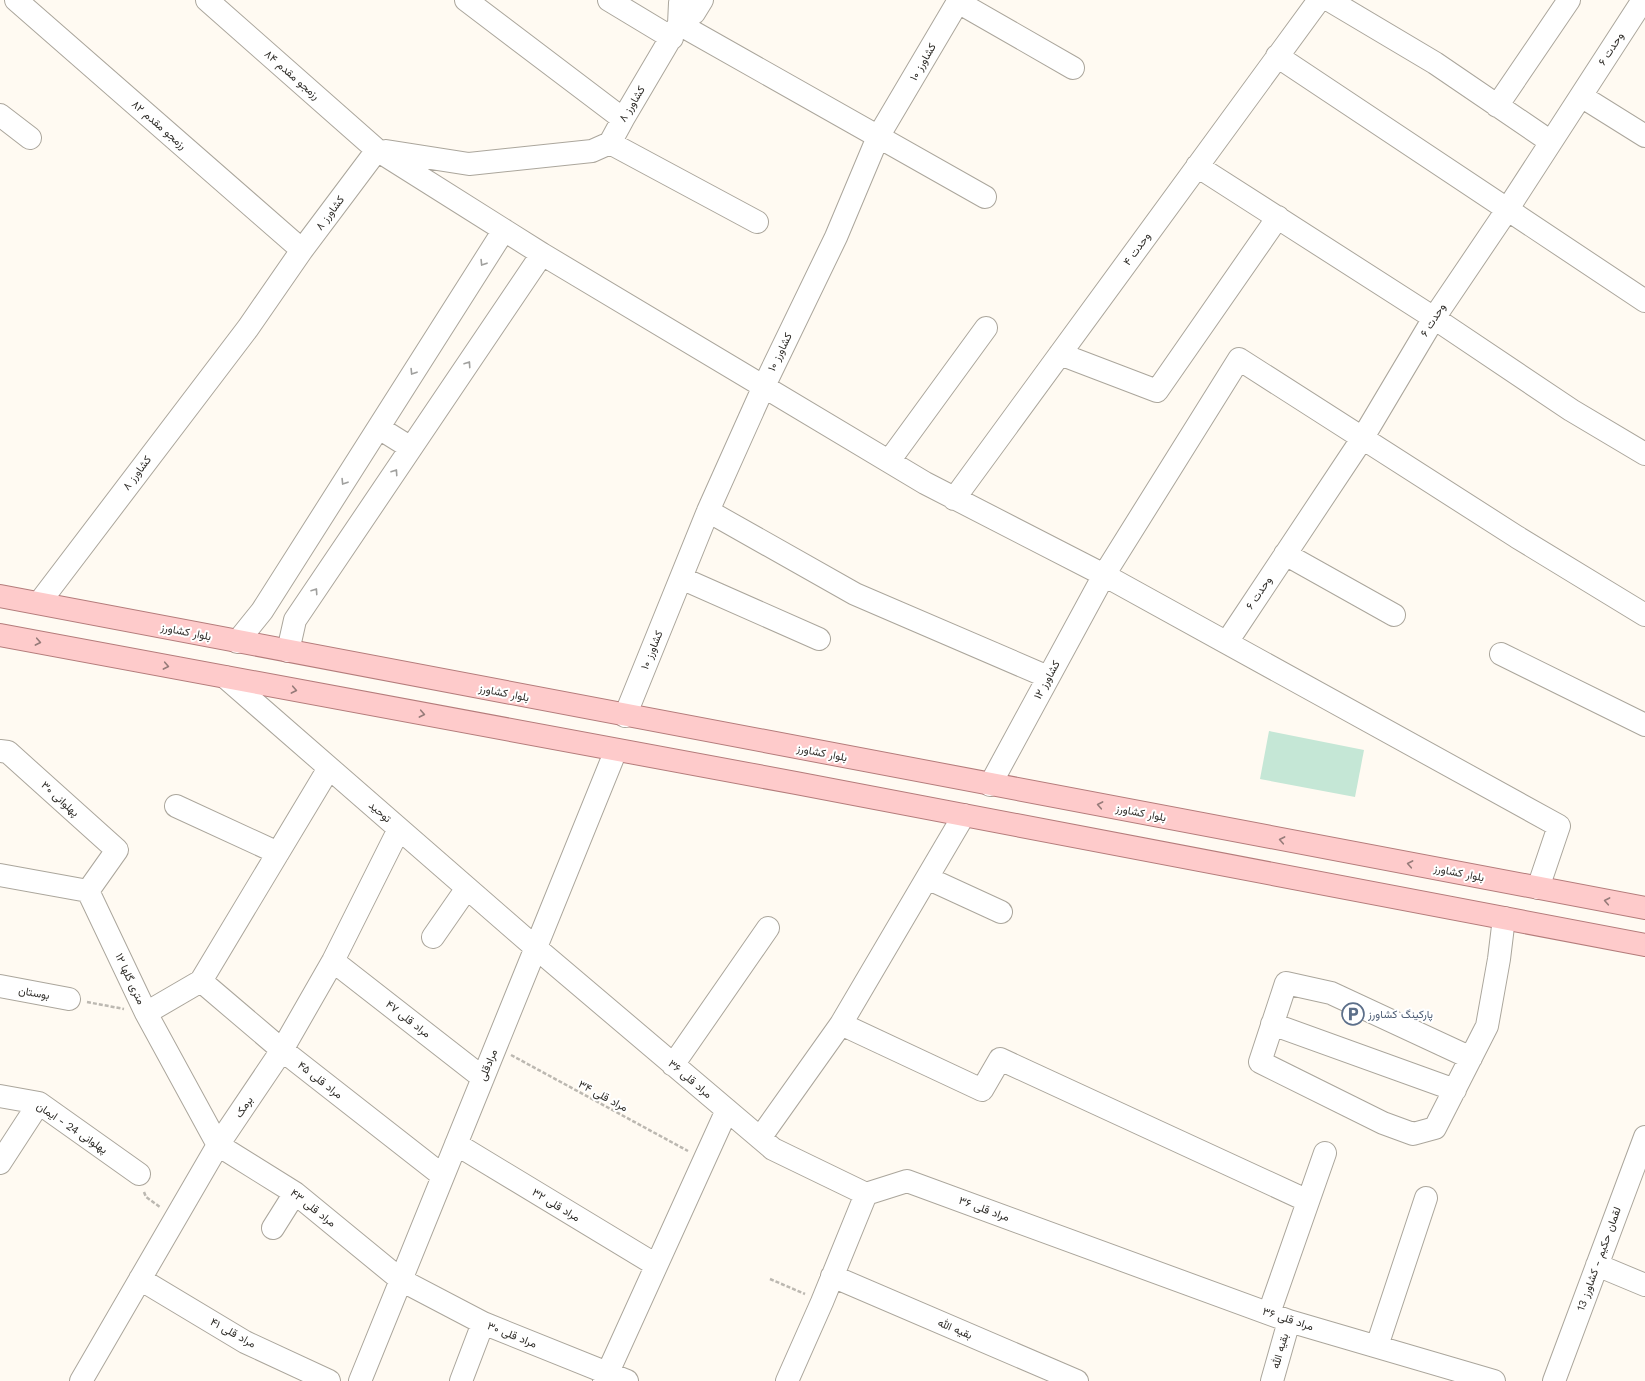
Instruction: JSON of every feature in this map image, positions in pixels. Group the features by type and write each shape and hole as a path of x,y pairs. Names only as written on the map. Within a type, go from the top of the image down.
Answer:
{"main road":[{"name":"بلوار کشاورز","path":"0,596 625,716 1645,908"},
{"path":"0,635 796,783 1645,945"},
{"path":"796,783 802,749"}],"street":[{"name":"رزمجو مقدم ۸۲","path":"16,0 302,250"},
{"name":"رزمجو مقدم ۸۴","path":"207,0 377,150 542,254 954,499 1104,575 1559,826 1538,888"},
{"path":"466,0 622,119"},
{"path":"609,0 676,31 878,137 985,197"},
{"path":"676,31 680,3 682,0"},
{"name":"کشاورز ۸","path":"610,143 622,119 676,31 694,13 702,0"},
{"name":"وحدت ۴","path":"954,499 1319,0"},
{"path":"1329,0 1435,62 1550,142"},
{"path":"1497,106 1569,0"},
{"name":"وحدت ۶","path":"1227,642 1362,438 1434,318 1507,210 1643,0"},
{"path":"958,1 1073,68"},
{"name":"کشاورز ۱۰","path":"625,716 708,511 764,386 836,237 878,137 958,1"},
{"path":"1277,56 1645,301"},
{"path":"1581,96 1645,136"},
{"path":"0,115 30,138"},
{"path":"377,150 469,164 592,150 610,143 757,222"},
{"name":"کشاورز ۸","path":"39,603 248,328 302,250 377,150"},
{"path":"1197,166 1434,318 1571,410 1645,454"},
{"path":"1060,354 1157,392 1278,217"},
{"path":"237,642 270,598 504,230"},
{"path":"288,651 296,620 301,612 542,254"},
{"path":"889,461 986,328"},
{"name":"کشاورز ۱۲","path":"990,785 1104,575 1239,359 1362,438"},
{"path":"378,428 411,448"},
{"path":"1362,438 1645,615"},
{"path":"708,511 855,594 1048,677"},
{"path":"1286,554 1394,615"},
{"path":"681,578 819,639"},
{"path":"270,598 301,612"},
{"path":"1501,654 1645,725"},
{"name":"توحید","path":"225,677 536,948"},
{"name":"مرادقلی","path":"360,1381 616,750"},
{"name":"پهلوانی ۳۰","path":"0,751 8,752 118,850 88,891"},
{"path":"146,1013 201,981 329,768"},
{"path":"176,806 278,853"},
{"path":"760,1138 841,1024 964,815"},
{"name":"برمک","path":"81,1381 218,1144 282,1050 333,960 399,829"},
{"path":"0,875 88,891"},
{"path":"927,878 1001,912"},
{"path":"433,937 467,888"},
{"name":"۱۲ متری گلها","path":"88,891 146,1013 218,1144"},
{"path":"1471,1058 1331,993 1286,983 1260,1062 1383,1123 1413,1134 1434,1128 1455,1090 1471,1058 1487,1026 1499,960 1504,918"},
{"path":"673,1065 768,928"},
{"name":"مراد قلی ۳۶","path":"536,948 773,1149 866,1194 906,1181 1279,1317 1494,1381"},
{"name":"مراد قلی ۴۷","path":"333,960 483,1078"},
{"name":"مراد قلی ۴۵","path":"201,981 282,1050 443,1176"},
{"name":"بوستان","path":"0,986 69,999"},
{"path":"841,1024 982,1090 1000,1060 1308,1201"},
{"path":"1272,1024 1455,1090"},
{"name":"پهلوانی 24 - ایمان","path":"0,1096 39,1103 138,1174"},
{"path":"0,1163 39,1103"},
{"path":"605,1377 727,1110"},
{"name":"مراد قلی ۴۳","path":"218,1144 296,1193 401,1280"},
{"name":"مراد قلی ۳۲","path":"456,1144 656,1265"},
{"name":"لقمان حکیم - کشاورز 13","path":"1554,1381 1643,1147"},
{"name":"بقیه الله","path":"1272,1381 1279,1317 1308,1201 1325,1153"},
{"path":"274,1228 296,1193"},
{"path":"786,1381 822,1302 866,1194"},
{"path":"1377,1346 1426,1198"},
{"path":"1597,1265 1645,1285"},
{"name":"بقیه الله","path":"832,1276 1074,1380"},
{"name":"مراد قلی ۴۱","path":"140,1278 245,1342 329,1381"},
{"name":"مراد قلی ۳۰","path":"401,1280 483,1323 605,1377 627,1381"},
{"path":"461,1381 483,1323"}],"path":[{"path":"69,999 146,1013"},
{"name":"مراد قلی ۳۴","path":"496,1046 704,1160"},
{"path":"138,1174 146,1197 175,1219"},
{"path":"770,1279 822,1302"}],"green space":[{"path":"1269,731 1364,750 1355,797 1260,779"}],"place":[{"name":"پارکینگ کشاورز","path":"1353,1014"}]}
